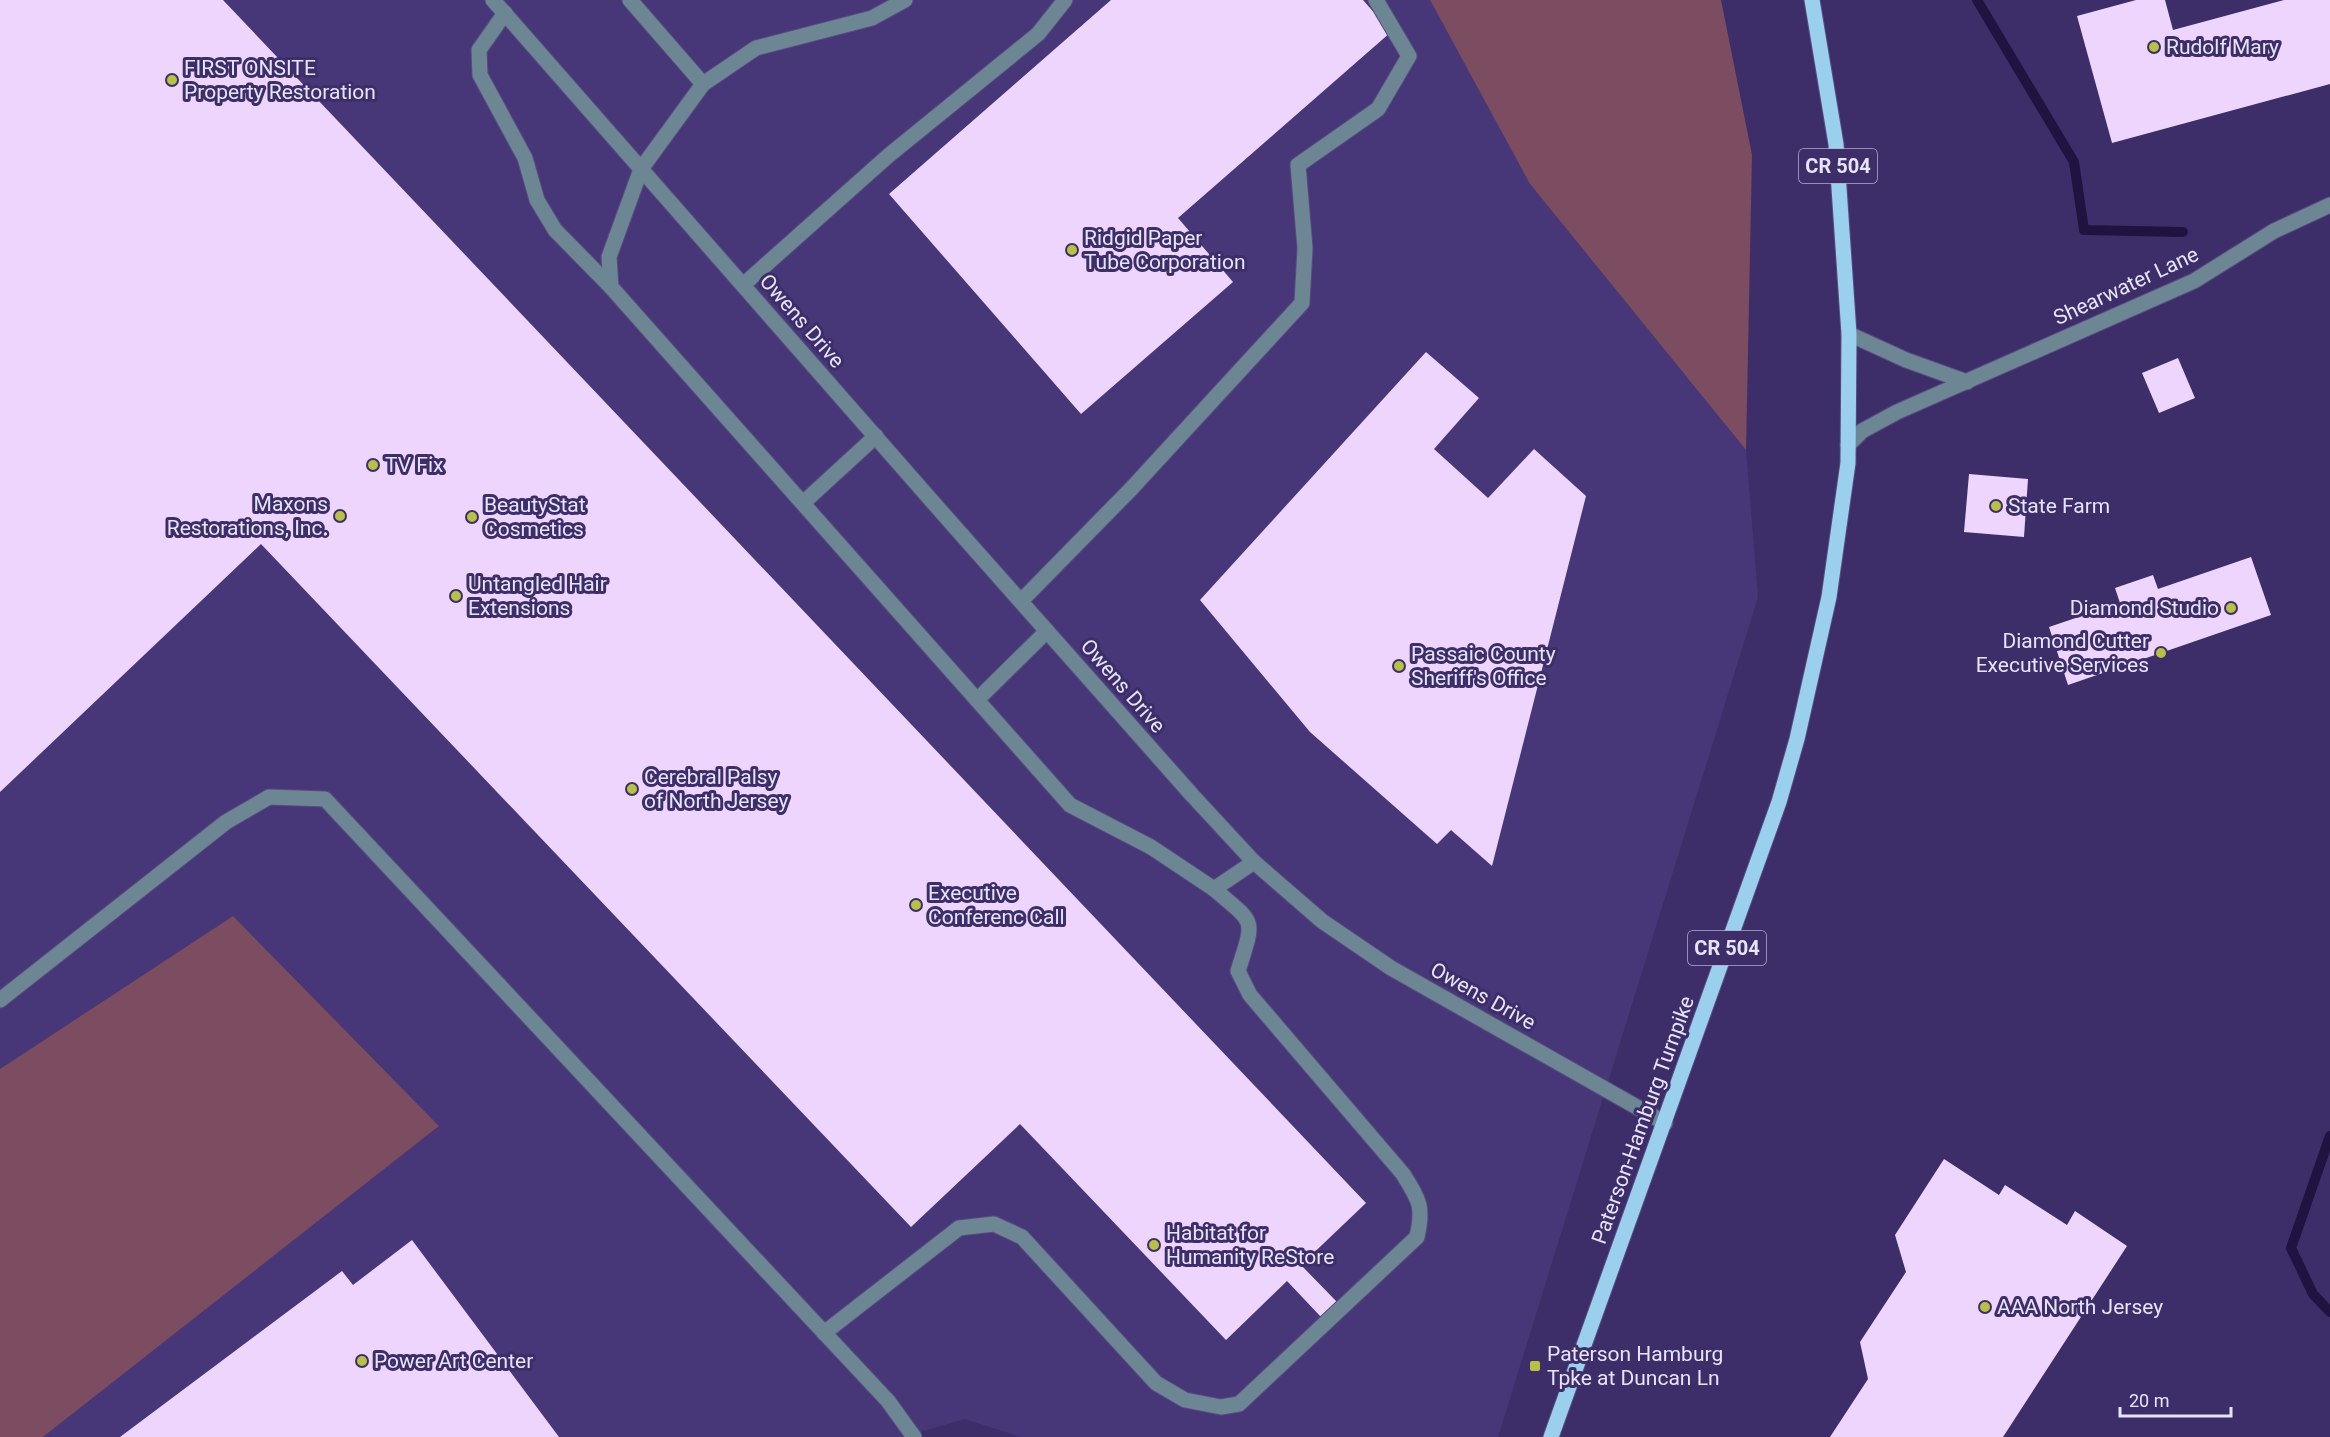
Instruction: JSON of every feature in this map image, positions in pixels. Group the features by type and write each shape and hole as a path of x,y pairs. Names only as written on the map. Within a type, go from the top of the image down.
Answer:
{"main road":[{"name":"Paterson-Hamburg Turnpike","path":"1551,1437 1779,802 1797,739 1829,597 1848,463 1849,334 1836,144 1812,0"}],"street":[{"name":"Owens Drive","path":"493,0 1047,631 1254,862 1322,921 1391,968 1665,1123"},
{"path":"630,0 704,84"},
{"path":"610,286 609,257 640,169 704,84 756,48 872,18 905,0"},
{"path":"743,285 888,156 1038,34 1065,0"},
{"path":"1021,601 1131,489 1302,303 1305,248 1298,165 1378,109 1409,56 1376,0"},
{"path":"505,13 479,50 480,75 525,158 537,200 555,230 610,286 1070,805 1151,847 1214,889 1248,918 1251,927 1238,971 1250,995 1403,1174 1418,1199 1422,1217 1417,1237 1239,1404 1230,1406 1221,1407 1185,1400 1156,1383 1022,1237 994,1224 959,1228 824,1333"},
{"name":"Shearwater Lane","path":"1848,445 1862,431 1875,423 2194,281 2274,231 2330,205"},
{"path":"1849,334 1906,360 1967,382"},
{"path":"803,503 876,436"},
{"path":"977,700 1047,631"},
{"path":"0,1000 226,822 270,797 325,799 888,1401 914,1437"},
{"path":"1214,889 1254,862"}],"shaded area":[{"path":"0,0 1430,0 1530,184 1746,450 1758,597 1498,1437 1021,1437 965,1419 902,1437 43,1437 439,1126 233,916 0,1069"},
{"path":"1430,0 1721,0 1752,155 1746,450 1530,184"},
{"path":"233,916 439,1126 43,1437 0,1437 0,1069"}],"building":[{"path":"0,0 223,0 1366,1203 1301,1265 1337,1302 1321,1317 1287,1281 1226,1340 1020,1124 911,1227 261,544 0,792"},
{"path":"1111,0 1363,0 1391,32 1178,218 1233,282 1081,414 889,194"},
{"path":"2136,0 2165,0 2173,30 2284,0 2330,0 2330,84 2112,143 2077,16"},
{"name":"Passaic County Sheriff's Office","path":"1426,352 1479,398 1434,449 1488,498 1534,449 1586,496 1492,866 1451,830 1437,844 1310,732 1200,600"},
{"path":"2178,358 2195,398 2159,413 2142,373"},
{"name":"State Farm","path":"1969,474 2028,479 2024,537 1964,532"},
{"path":"2251,557 2271,615 2068,685 2049,627 2120,603 2115,588 2153,575 2158,589"},
{"name":"AAA North Jersey","path":"1944,1159 1999,1195 2005,1185 2067,1225 2075,1211 2127,1246 2003,1437 1830,1437 1868,1379 1860,1342 1906,1272 1895,1235"},
{"name":"Power Art Center","path":"412,1240 559,1437 120,1437 342,1271 353,1285"}],"waterway":[{"path":"1977,0 2074,162 2084,230 2183,232"},
{"path":"2330,1136 2291,1248 2313,1294 2330,1312"}],"place":[{"name":"Rudolf Mary","path":"2154,47"},
{"name":"FIRST ONSITE Property Restoration","path":"172,80"},
{"name":"Ridgid Paper Tube Corporation","path":"1072,250"},
{"name":"TV Fix","path":"373,465"},
{"name":"State Farm","path":"1996,506"},
{"name":"Maxons Restorations, Inc.","path":"340,516"},
{"name":"BeautyStat Cosmetics","path":"472,517"},
{"name":"Untangled Hair Extensions","path":"456,596"},
{"name":"Diamond Studio","path":"2231,608"},
{"name":"Diamond Cutter Executive Services","path":"2161,653"},
{"name":"Passaic County Sheriff's Office","path":"1399,666"},
{"name":"Cerebral Palsy of North Jersey","path":"632,789"},
{"name":"Executive Conferenc Call","path":"916,905"},
{"name":"Habitat for Humanity ReStore","path":"1154,1245"},
{"name":"AAA North Jersey","path":"1985,1307"},
{"name":"Power Art Center","path":"362,1361"},
{"name":"Paterson Hamburg Tpke at Duncan Ln","path":"1535,1366"}]}
